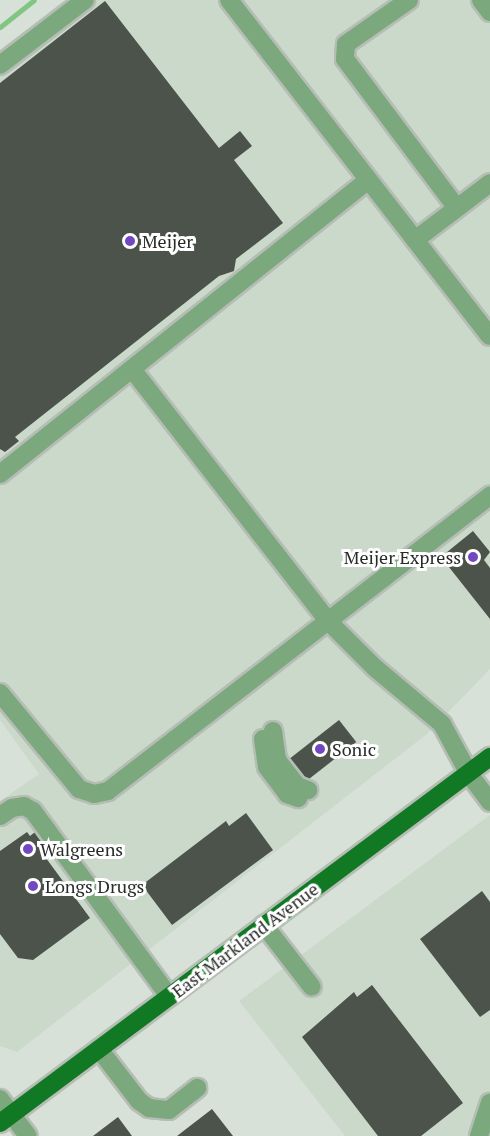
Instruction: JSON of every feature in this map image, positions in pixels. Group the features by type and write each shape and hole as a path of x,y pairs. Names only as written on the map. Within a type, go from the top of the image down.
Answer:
{"main road":[{"name":"East Markland Avenue","path":"5,1119 490,758"}],"street":[{"path":"0,65 85,0"},
{"path":"229,0 490,336"},
{"path":"409,0 346,44 345,59 457,208"},
{"path":"481,0 490,12"},
{"path":"0,474 368,180"},
{"path":"415,240 490,183"},
{"path":"132,369 328,621 374,667 442,724 469,774 490,802"},
{"path":"0,693 79,789 94,795 108,791 490,496"},
{"path":"268,735 267,767 287,794 303,794"},
{"path":"0,816 12,808 24,806 33,811 169,996"},
{"path":"264,925 312,987"},
{"path":"99,1049 139,1101 149,1108 169,1110 197,1088"},
{"path":"0,1099 5,1119 28,1136"},
{"path":"479,1136 490,1103"}],"shaded area":[{"path":"65,0 490,0 490,669 427,734 17,1052 0,1046 0,801 39,774 0,720 0,50"},
{"path":"490,815 490,1136 345,1136 239,1001"}],"building":[{"name":"Meijer","path":"105,1 219,148 240,131 252,146 234,160 283,223 236,259 234,271 219,276 15,437 19,441 5,452 0,449 0,83"},
{"path":"473,531 490,552 484,560 490,568 490,619 441,557"},
{"name":"Sonic","path":"339,720 356,742 304,783 287,761"},
{"path":"246,813 273,850 172,925 142,885 226,821 229,826"},
{"name":"Longs Drugs","path":"39,829 52,847 43,854 90,918 33,960 18,958 0,934 0,851 27,832 30,836"},
{"path":"482,891 490,902 490,1010 480,1017 420,939"},
{"path":"372,985 463,1103 421,1136 378,1136 302,1037 354,992 357,997"},
{"path":"212,1109 233,1136 177,1136"},
{"path":"118,1117 132,1136 93,1136"}],"waterway":[{"path":"0,27 34,0"}],"place":[{"name":"Meijer","path":"130,241"},
{"name":"Meijer Express","path":"473,557"},
{"name":"Sonic","path":"320,749"},
{"name":"Walgreens","path":"28,849"},
{"name":"Longs Drugs","path":"33,886"}]}
